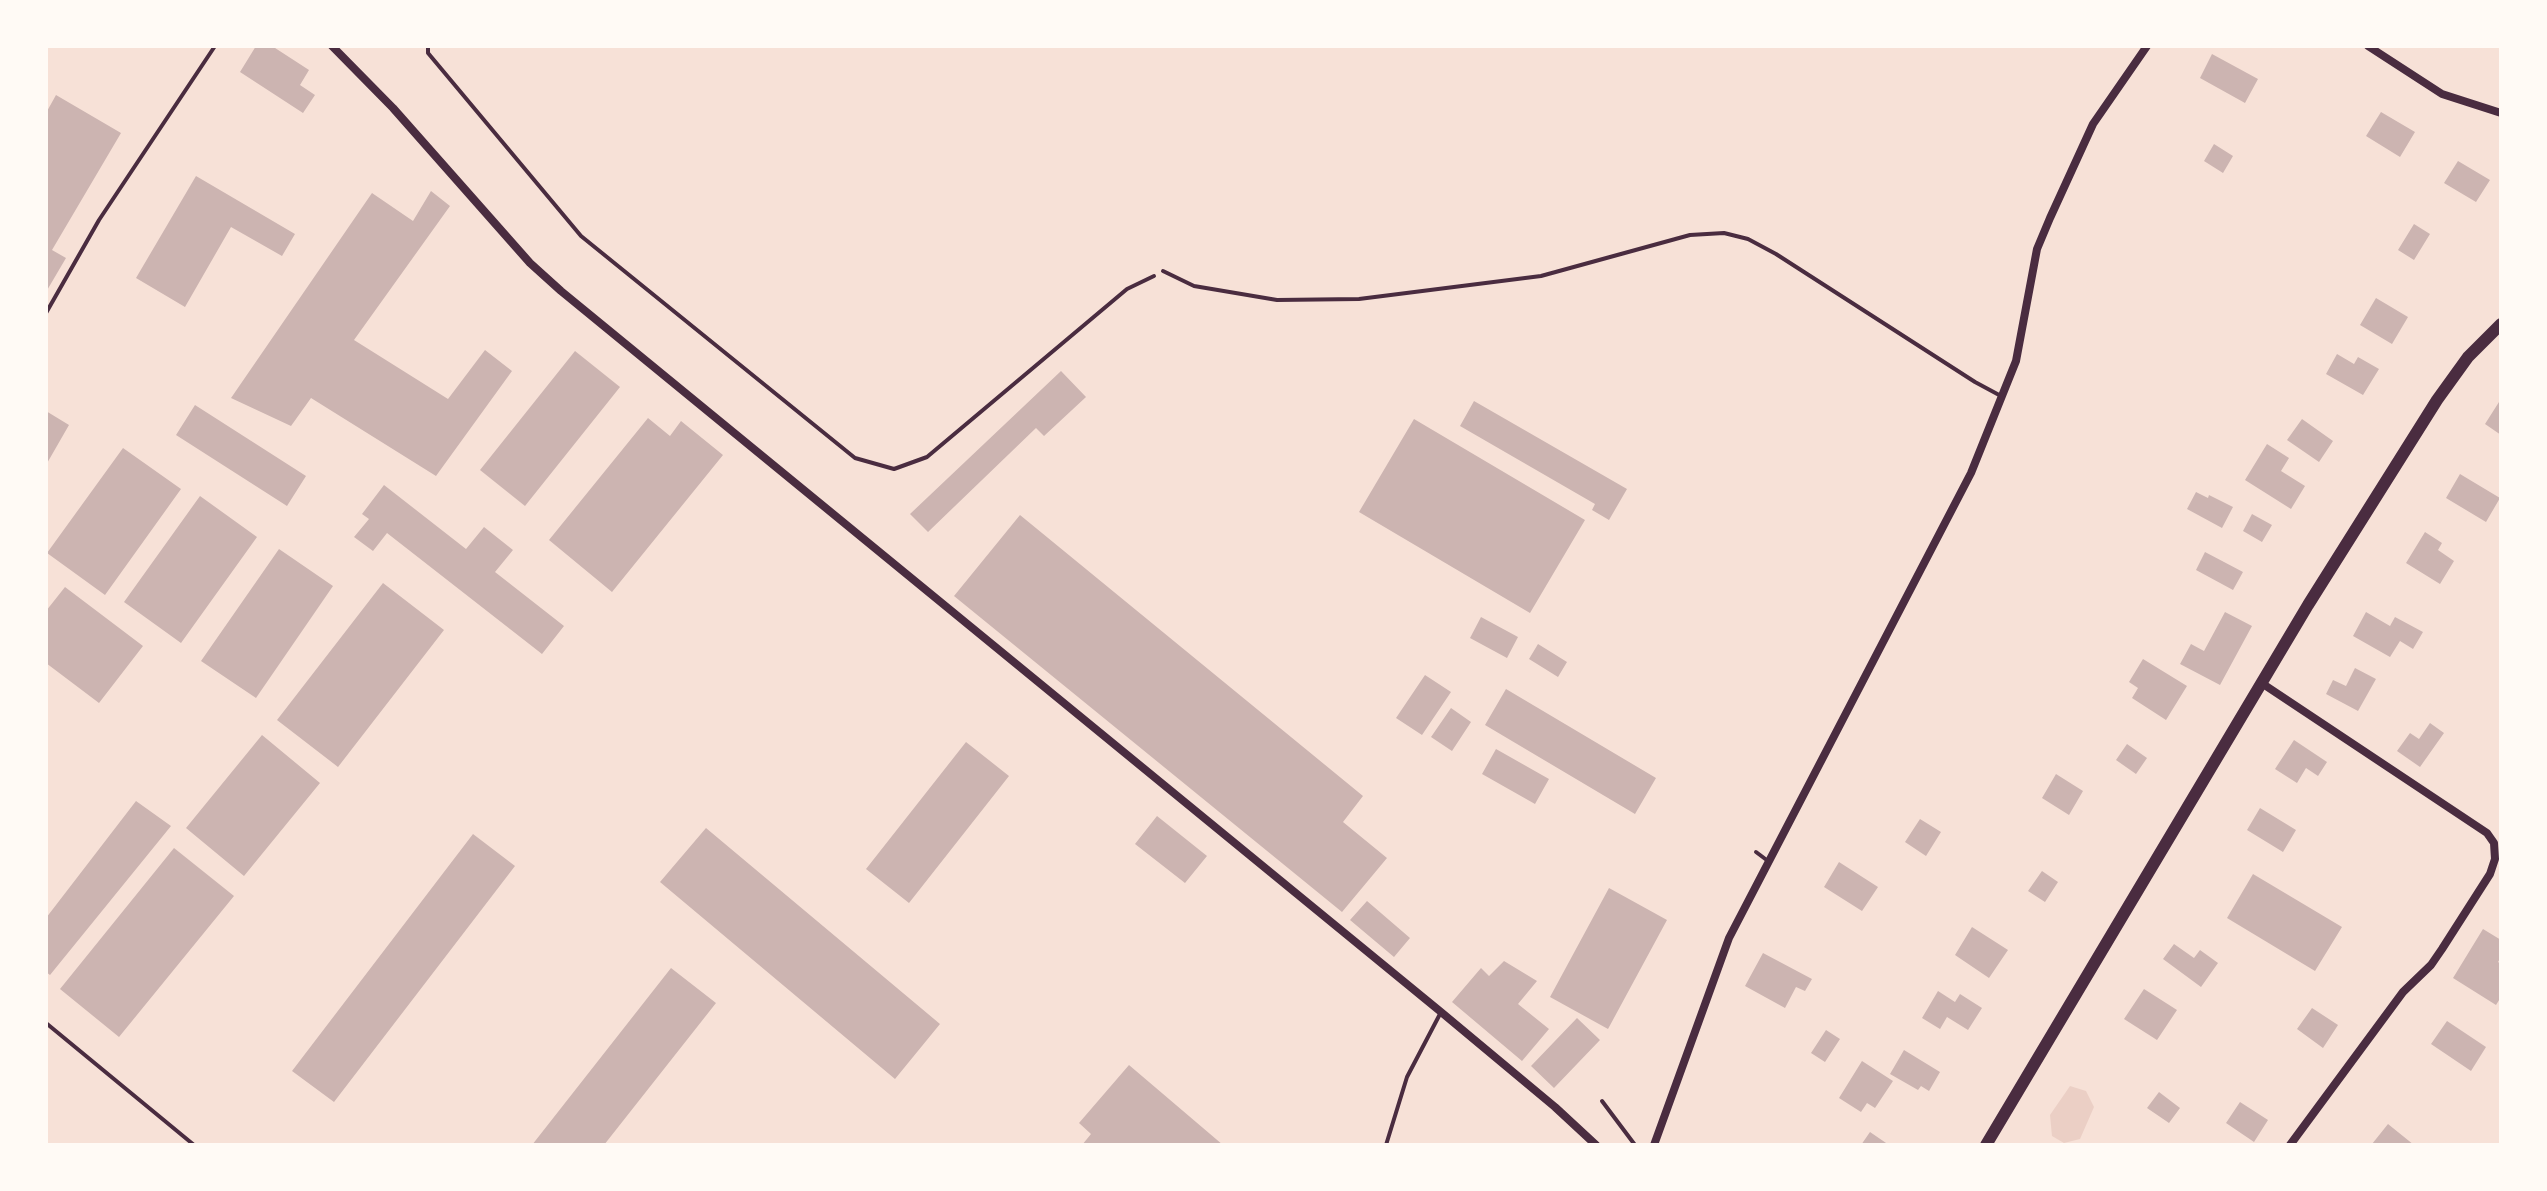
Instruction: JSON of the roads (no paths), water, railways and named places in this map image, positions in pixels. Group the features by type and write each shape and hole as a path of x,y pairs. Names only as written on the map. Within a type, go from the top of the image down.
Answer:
{"main road":[{"path":"1986,1145 2437,400 2468,357 2501,324"}],"street":[{"path":"332,46 393,108 530,263 561,291 1441,1012 1596,1145"},
{"path":"1654,1145 1729,938 1971,473 2003,397 2022,335 2037,249 2050,218 2093,124 2147,46"},
{"path":"2368,46 2442,94 2501,113"},
{"path":"2263,684 2487,833 2494,843 2495,859 2490,874 2442,949 2403,992 2290,1145"}],"lane":[{"path":"46,313 99,220 215,46"},
{"path":"1163,271 1194,286 1277,300 1359,299 1541,276 1690,235 1724,233 1748,239 1776,254 2003,397"},
{"path":"1756,852 1768,861"},
{"path":"1386,1145 1407,1077 1441,1012"},
{"path":"46,1023 194,1145"},
{"path":"1602,1101 1635,1145"}]}
